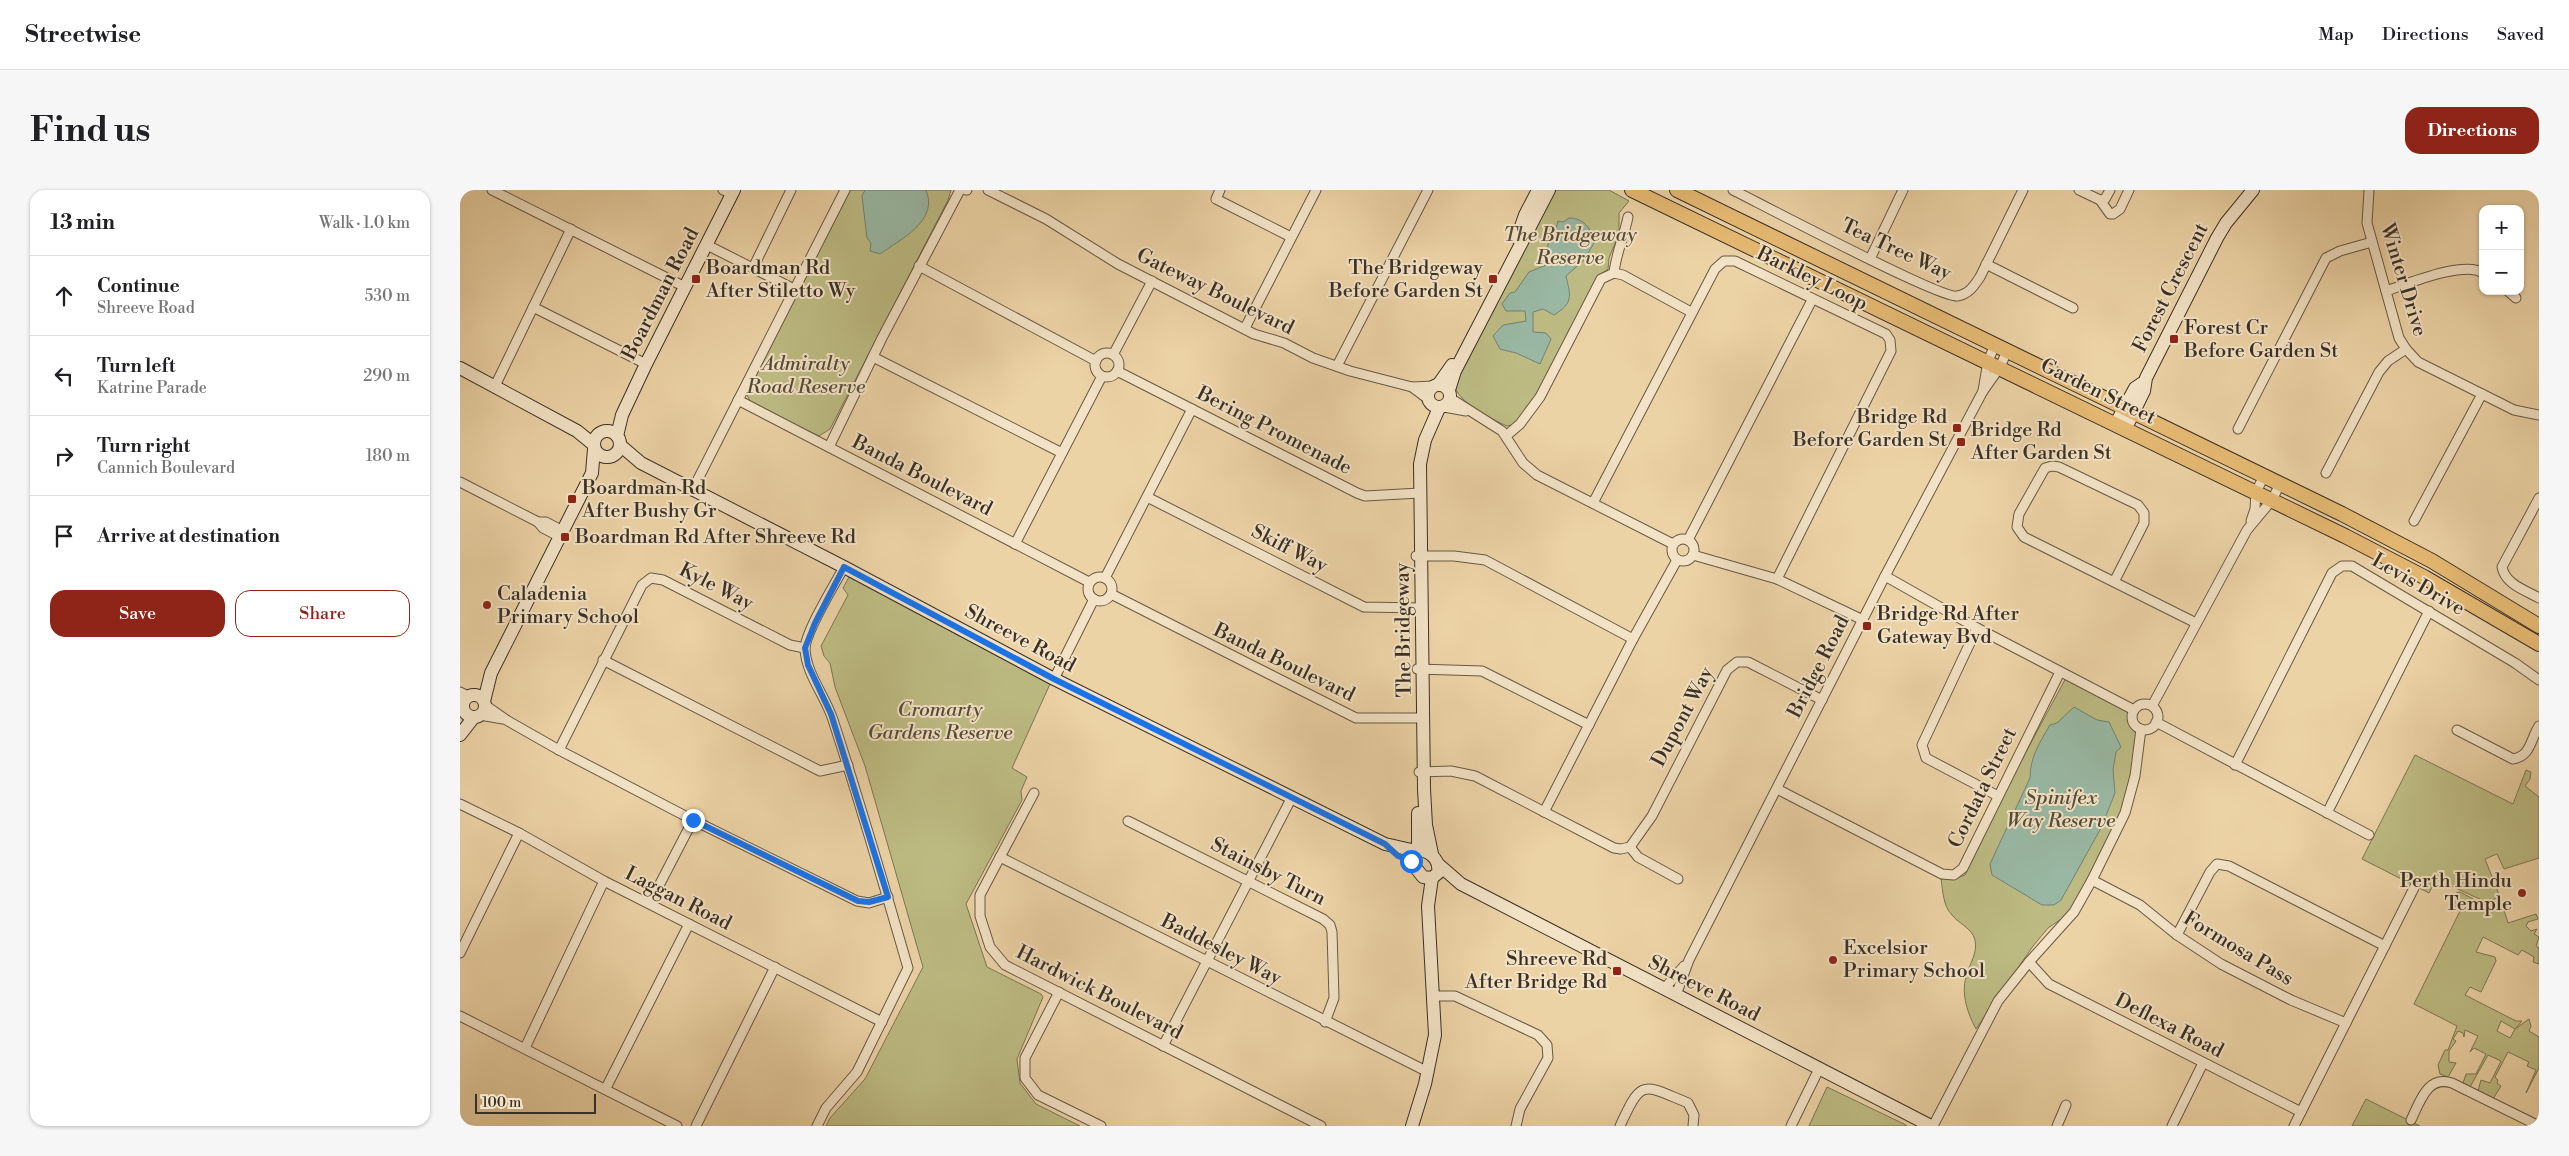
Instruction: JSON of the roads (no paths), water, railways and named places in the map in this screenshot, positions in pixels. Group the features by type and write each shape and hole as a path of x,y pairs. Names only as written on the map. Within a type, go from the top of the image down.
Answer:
{"main road":[{"name":"Garden Street","path":"1632,190 2121,425 2272,500 2424,577 2539,644"},
{"name":"Garden Street","path":"1677,190 2280,484 2426,558 2539,626"}],"street":[{"path":"492,190 684,287"},
{"path":"753,268 791,190"},
{"path":"692,491 845,190"},
{"path":"829,447 919,266 960,190"},
{"name":"Gateway Boulevard","path":"988,190 1046,219 1118,264 1254,334 1284,343 1313,358 1412,387 1471,412 1492,424 1506,436 1524,463 1537,475 1673,544"},
{"path":"1220,190 1216,199 1291,237"},
{"path":"1245,328 1316,190"},
{"path":"1338,366 1428,190"},
{"name":"The Bridgeway","path":"1434,868 1426,826 1421,772 1418,494 1421,456 1439,397 1453,363 1512,250 1525,215 1538,190"},
{"name":"The Bridgeway","path":"1439,397 1455,371 1549,190"},
{"name":"Tea Tree Way","path":"1733,190 1870,259 1942,292 1956,296 1971,290 1986,264 2022,190"},
{"path":"1870,259 1903,190"},
{"path":"2079,190 2100,200 2110,214 2120,209 2129,190"},
{"path":"2100,200 2105,199 2110,190"},
{"name":"Forest Crescent","path":"2121,425 2129,410 2135,388 2144,382 2217,238 2226,223 2253,190"},
{"name":"Winter Drive","path":"2369,190 2366,210 2372,242 2399,338 2406,349 2418,362 2514,410 2539,415"},
{"name":"Boardman Road","path":"606,444 684,287 707,245 730,192"},
{"path":"1614,273 1616,254 1624,236 1628,217"},
{"path":"495,386 571,229"},
{"path":"2238,429 2326,258 2340,251 2372,242"},
{"path":"707,245 794,289"},
{"name":"Barkley Loop","path":"1593,503 1715,269 1724,261 1735,261 1812,300 1886,334 1890,340 1891,351 1776,579"},
{"path":"1986,264 2073,308"},
{"path":"919,266 1096,361"},
{"path":"2386,291 2458,269 2479,271"},
{"path":"1506,436 1520,424 1540,397 1601,278 1614,273 1624,275 1691,312"},
{"path":"1113,355 1152,281"},
{"path":"2513,295 2516,298"},
{"path":"1688,540 1812,300"},
{"path":"533,307 646,364"},
{"name":"Bridge Road","path":"1676,995 1689,960 1885,576 1983,391 2001,348"},
{"name":"Bridge Road","path":"1983,391 2001,348"},
{"path":"2326,473 2379,372 2388,361 2406,349"},
{"path":"1103,354 1113,355 1118,362 1117,371 1109,377 1102,376 1096,370 1096,361 1103,354"},
{"path":"873,357 1062,453"},
{"name":"Shreeve Road","path":"460,368 692,491 844,567 1054,679 1291,799 1434,868 1461,884 1932,1126"},
{"name":"Bering Promenade","path":"1117,371 1357,494 1365,496 1418,494"},
{"path":"1015,544 1102,376"},
{"name":"Gateway Boulevard","path":"1412,387 1439,397"},
{"path":"2414,521 2482,394"},
{"name":"Banda Boulevard","path":"738,400 1089,582"},
{"path":"1105,578 1192,409"},
{"path":"460,735 471,704 491,673 606,444"},
{"path":"2114,582 2144,523 2144,513 2138,505 2059,467 2045,468 2019,514 2017,527 2024,537 2114,582 2196,623"},
{"path":"2152,706 2247,530 2255,509 2256,492 2264,476"},
{"path":"460,482 538,522 542,528 562,534"},
{"path":"2247,530 2272,500 2280,484"},
{"name":"Skiff Way","path":"1147,497 1364,607 1419,608"},
{"path":"2539,498 2502,567 2503,574 2508,581 2539,598"},
{"path":"1677,560 1672,554 1673,544 1680,539 1688,540 1693,545 1693,555"},
{"path":"1693,555 1776,579 1863,620"},
{"path":"1677,560 1687,560 1693,555"},
{"path":"1418,556 1454,556 1484,560 1633,639"},
{"path":"1544,812 1633,639 1677,560"},
{"name":"Levis Drive","path":"2235,765 2332,573 2342,566 2352,566 2517,664 2539,680"},
{"path":"817,1126 826,1108 856,1072 908,968 848,765 831,714 808,665 805,648 815,623 844,567"},
{"path":"1885,576 1977,628 2134,710"},
{"path":"1096,577 1105,578 1111,583 1111,594 1103,600 1094,600 1088,592 1089,582 1096,577"},
{"name":"Kyle Way","path":"559,750 642,585 651,578 663,580 790,645 805,648"},
{"name":"Banda Boulevard","path":"1111,594 1356,718 1420,718"},
{"path":"1054,679 1094,600"},
{"path":"2327,813 2429,611"},
{"path":"1977,628 1922,745 1922,750 1926,758 1998,796"},
{"path":"604,660 820,771 848,765"},
{"name":"Dupont Way","path":"1630,846 1652,816 1727,670 1737,662 1748,662 1822,700"},
{"path":"1420,669 1482,671 1589,725"},
{"name":"Cordata Street","path":"1777,789 1942,874 1954,875 1963,868 2060,672"},
{"path":"471,704 508,721 559,750 693,820 858,901 869,902 888,897"},
{"path":"1932,1126 1998,1000 2028,962 2074,912 2092,880 2125,813 2135,776 2141,729 2132,719 2134,710 2141,704 2152,706 2157,713 2156,722 2150,728 2141,729"},
{"path":"2156,722 2370,835"},
{"path":"2457,730 2513,759 2522,757 2528,751 2539,726"},
{"path":"1421,772 1452,771 1475,776 1614,848 1621,849 1630,846 1638,857 1678,879"},
{"name":"The Bridgeway","path":"1421,772 1416,859 1428,906"},
{"name":"Hardwick Boulevard","path":"1034,793 980,895 978,905 990,947 1005,965 1314,1125"},
{"path":"1163,1046 1291,799"},
{"name":"Laggan Road","path":"460,804 604,881 882,1022"},
{"path":"650,903 693,820"},
{"name":"Stainsby Turn","path":"1128,821 1324,919 1330,925 1332,932 1334,998 1325,1022"},
{"path":"460,953 519,834"},
{"name":"Baddesley Way","path":"1000,857 1325,1022 1428,1072"},
{"name":"Shreeve Road","path":"1416,859 1423,877 1434,868"},
{"path":"2177,935 2210,872 2217,864 2229,866 2385,946"},
{"path":"1412,1126 1428,1072 1435,1035 1428,906 1434,868"},
{"name":"Formosa Pass","path":"2092,880 2140,905 2177,935 2221,964 2291,1000 2346,1023"},
{"path":"525,1048 604,881"},
{"path":"2294,1126 2414,888"},
{"path":"606,1088 689,924"},
{"name":"Bridge Road","path":"1664,989 1689,960"},
{"name":"Deflexa Road","path":"2028,962 2049,984 2301,1112"},
{"path":"696,1126 775,967"},
{"path":"1059,992 1025,1058 1025,1078 1038,1095 1101,1126"},
{"path":"1434,996 1455,996 1538,1035 1547,1045 1548,1058 1520,1109 1516,1126"},
{"path":"460,1016 606,1088 677,1126"},
{"path":"2172,1126 2203,1063"},
{"path":"1791,1126 1819,1069"},
{"path":"2411,1120 2426,1089 2431,1084 2442,1080 2452,1082 2539,1126"},
{"path":"1620,1126 1633,1097 1642,1089 1654,1088 1688,1102 1694,1115 1693,1126"},
{"path":"2057,1126 2066,1105"}],"place":[{"name":"Boardman Rd After Stiletto Wy","path":"696,279"},
{"name":"The Bridgeway Before Garden St","path":"1493,279"},
{"name":"Forest Cr Before Garden St","path":"2174,339"},
{"name":"Bridge Rd Before Garden St","path":"1957,428"},
{"name":"Bridge Rd After Garden St","path":"1961,442"},
{"name":"Boardman Rd After Bushy Gr","path":"572,499"},
{"name":"Boardman Rd After Shreeve Rd","path":"565,537"},
{"name":"Caladenia Primary School","path":"487,605"},
{"name":"Bridge Rd After Gateway Bvd","path":"1867,626"},
{"name":"Perth Hindu Temple","path":"2522,893"},
{"name":"Excelsior Primary School","path":"1833,960"},
{"name":"Shreeve Rd After Bridge Rd","path":"1617,971"}],"park label":[{"name":"The Bridgeway Reserve","path":"1570,246"},
{"name":"Admiralty Road Reserve","path":"806,376"},
{"name":"Cromarty Gardens Reserve","path":"940,722"},
{"name":"Spinifex Way Reserve","path":"2061,810"}]}
